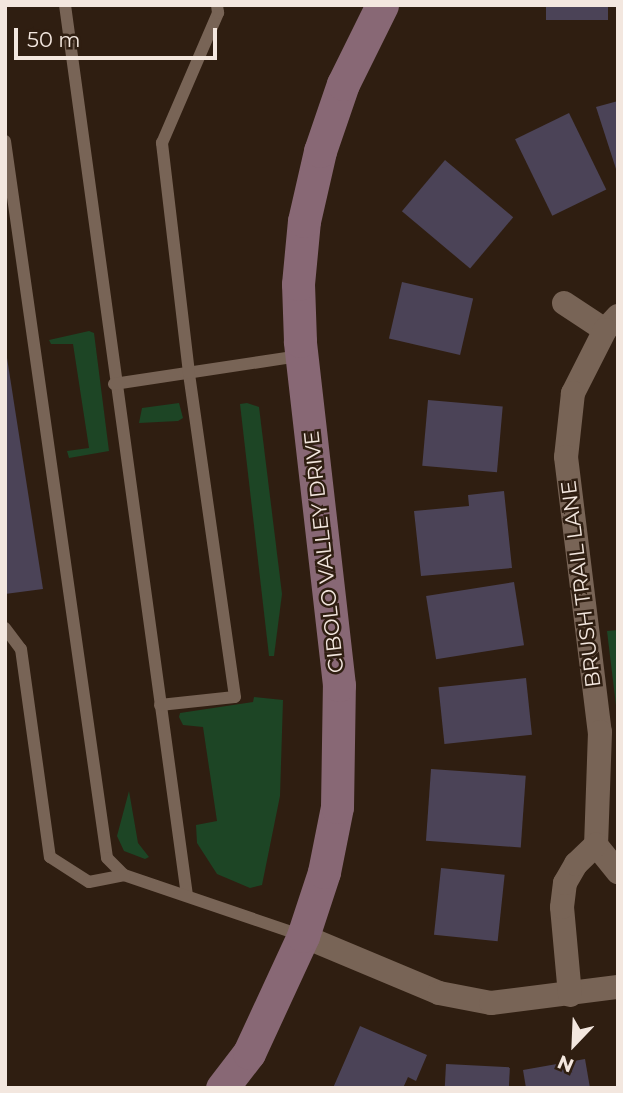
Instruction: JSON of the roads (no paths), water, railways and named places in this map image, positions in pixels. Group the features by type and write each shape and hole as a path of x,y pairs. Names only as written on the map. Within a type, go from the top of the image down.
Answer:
{"main road":[{"name":"CIBOLO VALLEY DRIVE","path":"222,1088 249,1053 303,936 324,872 337,807 341,755 339,685 302,355 298,284 304,221 320,151 343,84 382,5"}],"street":[{"name":"BRUSH TRAIL LANE","path":"564,303 611,323 573,393 566,457 600,732 596,845"},
{"path":"570,995 562,906 565,883 576,864 596,845 618,872"},
{"path":"303,936 439,993 491,1003 618,987"}],"lane":[{"path":"65,5 114,384 187,896"},
{"path":"160,705 235,697 189,373 162,143 218,13 217,5"},
{"path":"5,141 107,858 124,875 303,936"},
{"path":"114,384 302,355"},
{"path":"5,628 21,649 50,857 73,876 89,882 124,875"}]}
